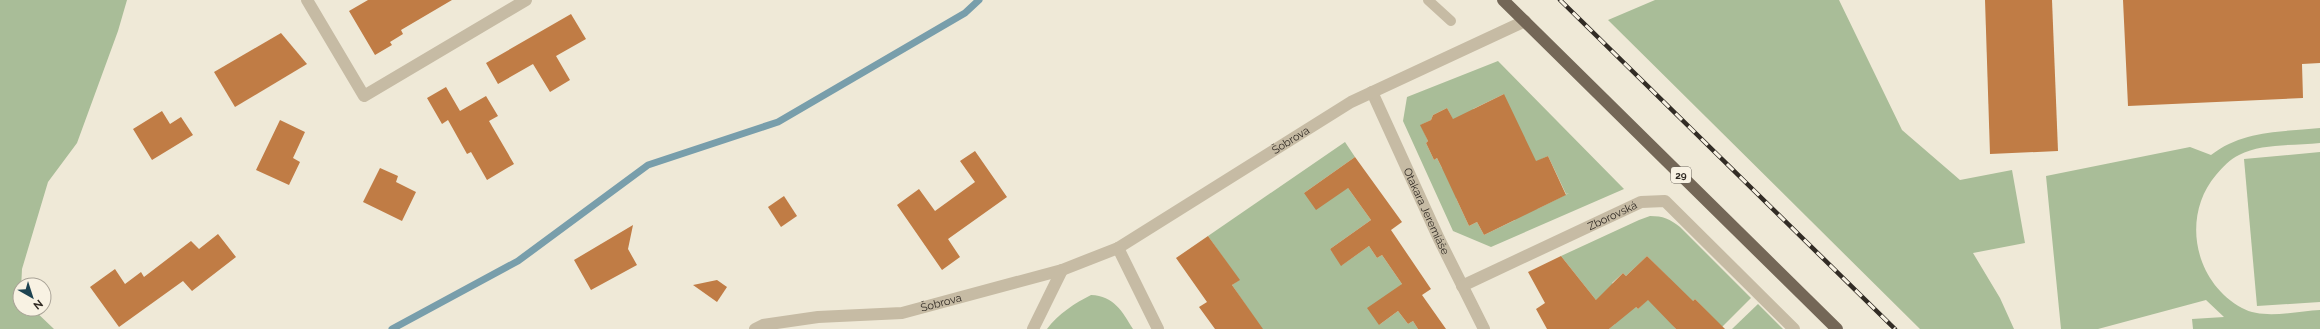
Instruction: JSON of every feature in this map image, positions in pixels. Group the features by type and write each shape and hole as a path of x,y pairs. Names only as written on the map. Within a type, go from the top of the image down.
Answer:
{"main road":[{"name":"29","path":"1503,0 1837,329"}],"street":[{"path":"307,0 364,96 526,0"},
{"name":"Šobrova","path":"755,329 763,325 818,317 902,313 1062,270 1118,248 1345,106 1525,21"},
{"name":"Otakara Jeremiáše","path":"1372,92 1462,286 1484,329"},
{"name":"Zborovská","path":"1462,286 1642,202 1665,201 1794,329"},
{"path":"1118,248 1158,329"},
{"path":"1033,329 1062,270"},
{"path":"818,317 822,329"}],"lane":[{"path":"1428,0 1451,21"}],"green space":[{"path":"0,0 127,0 118,31 77,143 48,182 22,269 22,277 12,277 12,317 41,317 54,329 0,329"},
{"path":"1655,0 1839,0 1902,130 1960,180 2012,170 2025,243 1973,253 2000,298 2014,329 1920,329 1608,20"},
{"path":"1498,61 1624,189 1491,247 1453,231 1403,121 1407,97","holes":["1504,94 1492,147 1473,109","1447,108 1470,154 1442,168 1437,158 1434,160 1426,143 1428,141 1421,125 1431,120 1433,115","1548,156 1566,194 1569,193 1537,209 1519,170","1496,180 1515,220 1484,235 1477,222 1469,226 1456,198"]},
{"path":"2320,128 2320,143 2258,148 2239,155 2230,161 2216,175 2205,191 2199,209 2196,228 2198,247 2203,265 2213,282 2226,297 2250,312 2260,314 2280,314 2320,310 2320,329 2193,329 2192,319 2224,317 2206,300 2098,329 2061,329 2046,176 2190,147 2211,155 2223,147 2249,137 2277,132"},
{"path":"1345,142 1355,157 1304,193 1348,188 1371,220 1330,249 1342,265 1369,246 1377,258 1382,255 1402,284 1379,325 1398,311 1408,324 1413,321 1418,329 1262,329 1232,285 1239,280 1208,236"},
{"path":"2320,152 2320,302 2257,306 2244,159"},
{"path":"1650,216 1666,218 1676,224 1751,298 1722,327 1695,299 1671,323 1676,329 1609,329 1615,324 1561,256","holes":["1647,256 1669,278 1638,309 1612,283 1623,273 1626,276"]},
{"path":"1091,295 1106,298 1111,301 1125,316 1133,329 1047,329 1056,318 1067,309"},
{"path":"1758,304 1783,329 1732,329"}],"building":[{"path":"368,0 452,0 401,30 403,34 390,42 392,45 375,55 349,11"},
{"path":"1985,0 2052,0 2058,151 1990,154"},
{"path":"2123,0 2320,0 2320,63 2302,64 2303,98 2128,106"},
{"path":"571,14 586,39 556,56 570,80 550,92 533,64 498,84 486,63"},
{"path":"281,33 307,64 235,107 214,72"},
{"path":"446,87 460,111 486,96 498,116 489,121 514,164 487,180 471,152 467,154 448,120 442,124 427,98"},
{"path":"1504,94 1536,161 1548,156 1566,195 1484,235 1477,222 1469,226 1437,158 1434,160 1426,143 1428,141 1420,125 1431,120 1433,115 1447,108 1453,119"},
{"path":"162,111 170,124 181,117 193,135 152,160 133,129"},
{"path":"280,120 305,132 293,158 300,162 289,185 256,170"},
{"path":"975,151 1007,197 948,239 960,257 942,270 897,205 919,189 935,211 975,182 960,161"},
{"path":"1355,157 1402,222 1391,230 1431,289 1422,295 1446,329 1418,329 1413,321 1408,324 1398,311 1379,325 1367,308 1402,284 1382,255 1377,258 1369,246 1341,266 1330,249 1371,220 1348,188 1316,210 1304,193"},
{"path":"380,168 398,176 396,182 416,192 402,221 363,202"},
{"path":"784,196 797,216 781,227 768,207"},
{"path":"633,225 628,249 637,265 591,290 574,260"},
{"path":"218,234 236,257 192,291 183,281 119,327 90,287 115,269 125,284 141,272 144,277 191,241 199,249"},
{"path":"1208,236 1240,280 1232,285 1263,329 1215,329 1199,307 1207,302 1176,258"},
{"path":"1561,256 1596,300 1623,273 1626,276 1647,256 1693,301 1695,299 1725,329 1676,329 1648,300 1638,309 1636,307 1609,329 1547,329 1536,309 1545,303 1528,272"},
{"path":"717,280 727,287 717,302 693,285"}],"waterway":[{"path":"392,329 518,261 648,165 778,122 965,13 979,0"}],"railway":[{"path":"1560,0 1895,329"}]}
